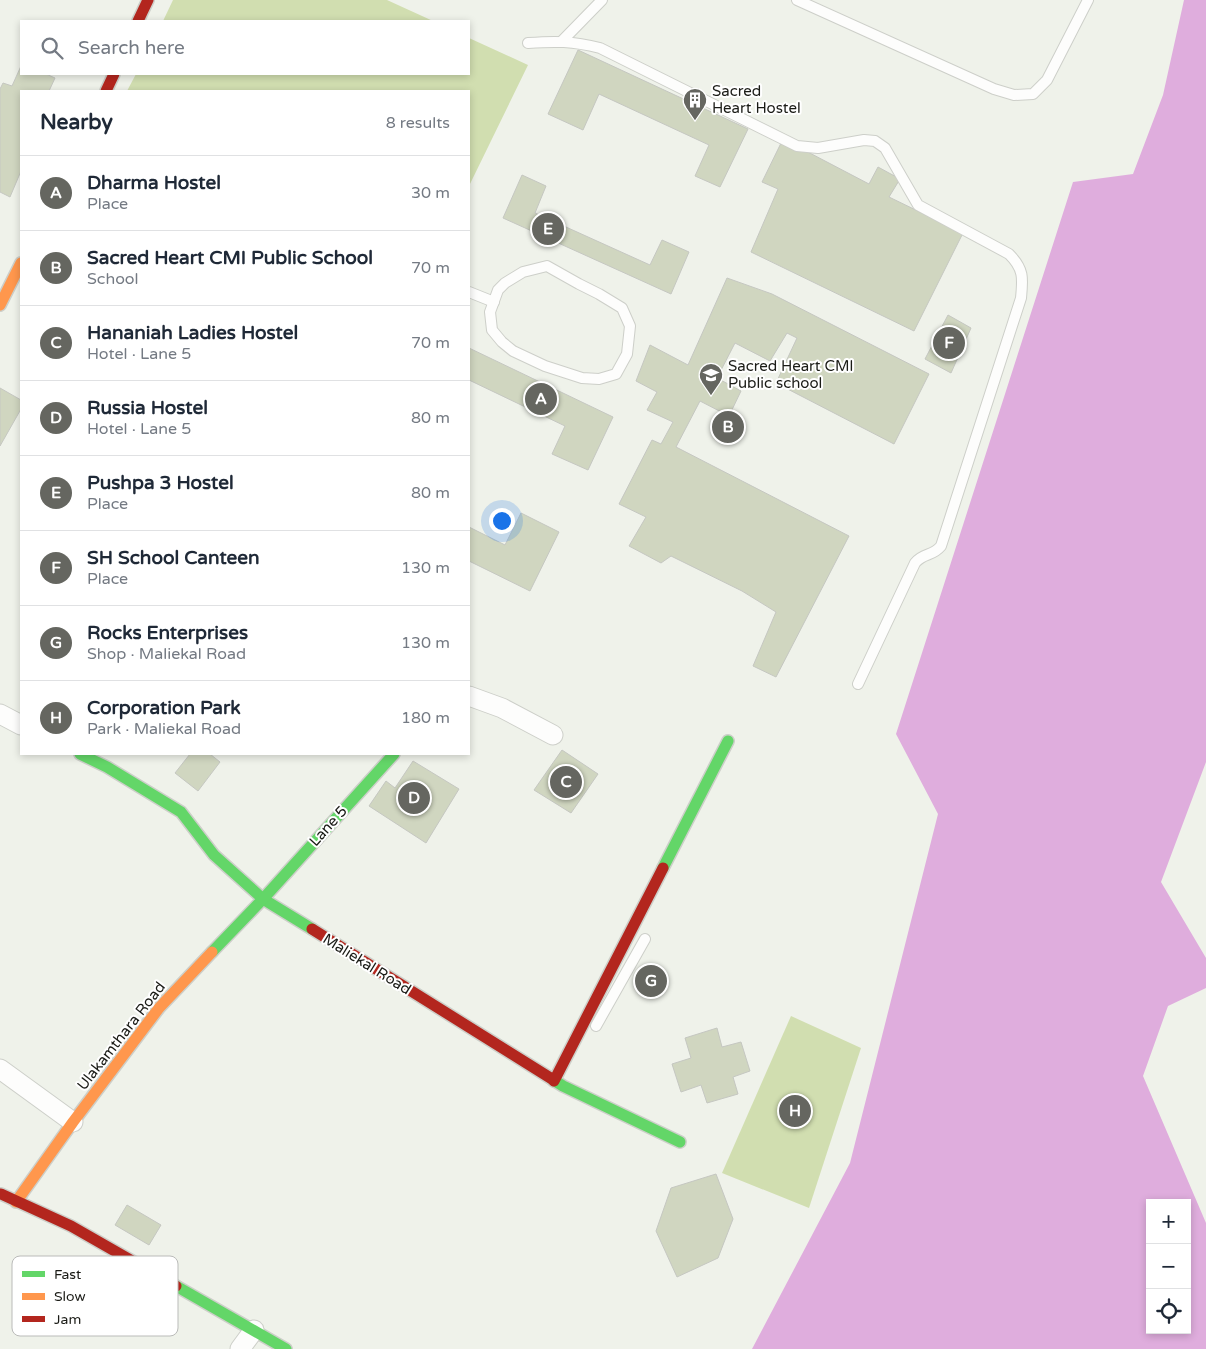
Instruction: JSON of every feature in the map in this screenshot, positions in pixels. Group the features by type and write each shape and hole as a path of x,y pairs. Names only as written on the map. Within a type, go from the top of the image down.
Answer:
{"street":[{"path":"138,20 148,0"},
{"path":"106,90 114,75"},
{"path":"0,306 20,265"},
{"path":"470,696 502,708 553,735"},
{"path":"0,714 20,724"},
{"path":"558,1084 728,741"},
{"name":"Maliekal Road","path":"82,755 107,767 181,812 214,855 263,899 558,1084 680,1142"},
{"name":"Lane 5","path":"263,899 393,755"},
{"name":"Ulakamthara Road","path":"16,1202 73,1122 159,1008 263,899"},
{"path":"0,1069 73,1122"},
{"path":"0,1194 71,1226 124,1256"},
{"path":"178,1287 286,1349"},
{"path":"240,1349 254,1330"}],"lane":[{"path":"562,41 602,0"},
{"path":"797,0 994,89 1014,95 1033,94 1047,80 1088,0"},
{"path":"528,44 562,41 600,48 797,146 818,148 864,140 875,141 885,148 918,206 1009,254 1019,264 1023,280 1021,298 941,546 936,552 921,556 915,563 858,684"},
{"path":"548,266 622,308 630,326 627,354 616,374 599,379 582,378 545,366 513,351 492,330 490,312 494,302 498,290 505,283 523,272 548,266"},
{"path":"470,292 494,302"},
{"path":"592,1034 646,939"},
{"path":"558,1084 572,1069"}],"green space":[{"path":"173,0 387,0 431,20 163,20"},
{"path":"470,38 528,65 470,184 470,90 128,90 135,75 470,75"},
{"path":"791,1016 861,1048 809,1208 722,1173"}],"shaded area":[{"path":"1184,0 1206,0 1206,762 1161,882 1206,958 1206,988 1168,1006 1143,1076 1206,1223 1206,1349 752,1349 850,1163 938,814 896,734 1073,182 1133,174 1163,95"}],"building":[{"name":"Sacred Heart Hostel","path":"578,50 748,129 720,187 695,176 709,145 599,94 583,130 548,114"},
{"path":"20,68 20,75 48,75 55,78 49,90 20,90 20,173 10,197 0,192 0,89 3,83 12,86"},
{"path":"783,139 869,184 878,167 900,179 889,197 963,233 914,331 751,252 778,189 762,182"},
{"path":"522,175 546,186 535,213 650,265 662,240 689,252 671,294 503,218"},
{"name":"Sacred Heart CMI Public school","path":"727,278 772,294 929,374 894,444 776,383 797,338 787,333 770,361 735,343 717,378 741,391 729,416 700,401 676,447 849,536 776,677 753,666 776,612 742,591 671,556 661,563 629,546 646,517 619,504 652,440 661,444 673,422 647,410 657,392 636,381 650,345 688,365"},
{"path":"948,315 971,328 951,373 925,359"},
{"path":"470,348 613,417 588,470 552,454 565,426 470,380"},
{"path":"0,388 20,399 20,411 0,446"},
{"path":"521,513 559,532 530,591 470,561 470,528 505,545"},
{"path":"562,750 598,774 571,813 534,790"},
{"path":"189,755 211,755 220,762 198,791 175,773"},
{"path":"413,761 459,789 426,843 369,806 386,781 395,788"},
{"path":"717,1028 722,1047 741,1042 750,1071 733,1077 738,1094 707,1103 701,1085 681,1092 672,1064 691,1058 685,1038"},
{"path":"716,1174 733,1219 718,1258 677,1277 656,1231 671,1188"},
{"path":"127,1205 161,1225 149,1245 115,1225"}],"traffic: fast":[{"path":"663,868 728,741"},
{"path":"82,755 107,767 181,812 214,855 263,899 312,929"},
{"path":"212,952 263,899 393,755"},
{"path":"552,1079 680,1142"},
{"path":"178,1287 286,1349"}],"traffic: slow":[{"path":"0,305 20,265"},
{"path":"16,1202 73,1122 159,1008 212,952"}],"traffic: jam":[{"path":"138,20 148,0"},
{"path":"106,90 114,75"},
{"path":"554,1081 663,868"},
{"path":"312,929 552,1079"},
{"path":"1,1194 71,1226 124,1256"}],"place":[{"name":"Sacred Heart Hostel","path":"695,121"},
{"name":"Pushpa 3 Hostel","path":"548,229"},
{"name":"SH School Canteen","path":"949,343"},
{"name":"Sacred Heart CMI Public school","path":"711,396"},
{"name":"Dharma Hostel","path":"541,399"},
{"name":"Sacred Heart CMI Public School","path":"728,427"},
{"name":"Hananiah Ladies Hostel","path":"566,782"},
{"name":"Russia Hostel","path":"414,798"},
{"name":"Rocks Enterprises","path":"651,981"},
{"name":"Corporation Park","path":"795,1111"}]}
